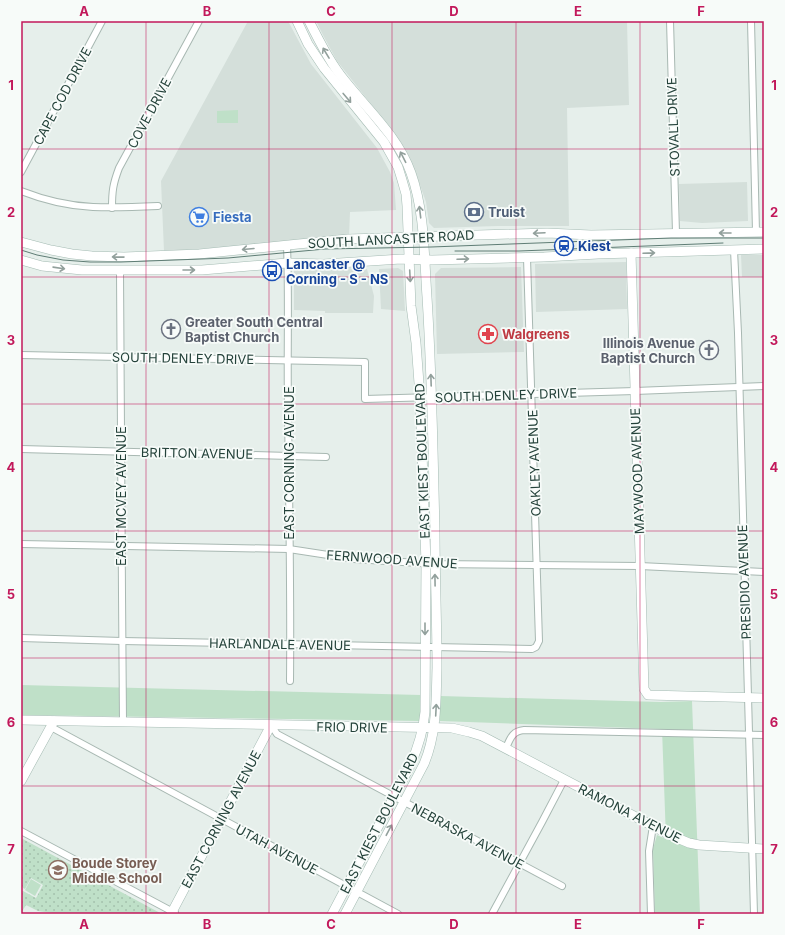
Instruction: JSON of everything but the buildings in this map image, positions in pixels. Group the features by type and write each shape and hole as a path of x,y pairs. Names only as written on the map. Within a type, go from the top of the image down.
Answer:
{"main road":[{"name":"EAST KIEST BOULEVARD","path":"296,21 308,44 324,68 384,142 398,167 406,194 412,315 416,342 437,648 436,708 434,728 426,760 345,914"},
{"name":"EAST KIEST BOULEVARD","path":"309,21 331,62 344,80 389,133 398,146 410,170 419,202 430,341 432,396 430,563 425,647 423,728 416,754 332,914"},
{"name":"SOUTH LANCASTER ROAD","path":"21,242 72,254 124,257 199,254 348,239 547,232 591,235 760,232"},
{"name":"SOUTH LANCASTER ROAD","path":"21,260 42,266 62,269 120,271 202,270 287,263 324,264 409,259 527,258 764,249"},
{"name":"MAYWOOD AVENUE","path":"631,253 644,689 648,695 748,698"},
{"path":"748,698 764,698"},
{"name":"FRIO DRIVE","path":"21,720 52,724 123,722 452,728 482,736 506,748"},
{"path":"21,781 52,724"},
{"name":"EAST CORNING AVENUE","path":"173,913 221,818 271,725"},
{"name":"RAMONA AVENUE","path":"506,748 564,780 670,835 689,843 764,849"}],"street":[{"name":"CAPE COD DRIVE","path":"21,172 102,21"},
{"name":"COVE DRIVE","path":"112,208 112,192 119,168 199,21"},
{"name":"STOVALL DRIVE","path":"670,21 676,233"},
{"path":"751,21 760,232"},
{"path":"21,191 41,198 92,207 112,208 158,206"},
{"name":"EAST CORNING AVENUE","path":"287,245 290,456 290,680"},
{"name":"PRESIDIO AVENUE","path":"734,250 738,333 754,914"},
{"name":"OAKLEY AVENUE","path":"527,258 537,565 538,644"},
{"name":"EAST MCVEY AVENUE","path":"120,271 123,722"},
{"name":"SOUTH DENLEY DRIVE","path":"21,355 365,362 365,399 764,386"},
{"name":"BRITTON AVENUE","path":"21,449 326,457"},
{"name":"FERNWOOD AVENUE","path":"21,544 289,550 354,559 430,563 640,566 764,572"},
{"name":"HARLANDALE AVENUE","path":"21,638 437,648 532,649 538,644"},
{"name":"UTAH AVENUE","path":"52,724 398,914"},
{"name":"NEBRASKA AVENUE","path":"271,725 277,734 562,886"},
{"path":"506,748 514,733 524,730 764,735"},
{"path":"492,914 564,780"},
{"path":"651,914 649,852 653,826"},
{"path":"21,831 173,913"}],"shaded area":[{"path":"248,21 288,21 311,64 377,148 390,172 394,183 396,210 350,212 349,237 164,251 161,181"},
{"path":"316,21 627,21 629,105 567,108 569,226 434,228 429,223 426,202 414,168 397,137 337,61"},
{"path":"747,182 748,221 702,223 680,221 679,184"},
{"path":"741,255 764,255 764,277 742,277"},
{"path":"626,262 627,309 536,312 535,264"},
{"path":"324,267 367,269 374,296 373,313 325,313 325,311 294,310 294,271 296,268"},
{"path":"521,267 524,352 437,354 435,274 441,268"},
{"path":"398,268 403,271 405,311 381,309 379,269"}],"green space":[{"path":"238,110 238,123 217,123 217,111"},
{"path":"21,685 421,695 420,721 21,715"},
{"path":"440,696 661,702 692,701 700,914 655,914 653,849 657,835 666,839 662,729 440,721"},
{"name":"Boude Storey Middle School","path":"21,838 162,914 59,914 38,911 26,905 21,913 21,887 22,891 36,898 43,885 31,878 25,889 23,888 21,883"},
{"path":"31,879 41,885 35,896 25,890"}],"tram line":[{"path":"21,250 63,260 121,262 228,258 325,249 431,247 671,238 764,238"},
{"path":"455,251 519,251 723,243"}],"place":[{"name":"Truist","path":"474,212"},
{"name":"Fiesta","path":"199,217"},
{"name":"Kiest","path":"564,246"},
{"name":"Lancaster @ Corning - S - NS","path":"272,271"},
{"name":"Greater South Central Baptist Church","path":"171,329"},
{"name":"Walgreens","path":"488,334"},
{"name":"Illinois Avenue Baptist Church","path":"709,350"},
{"name":"Boude Storey Middle School","path":"58,870"}]}
